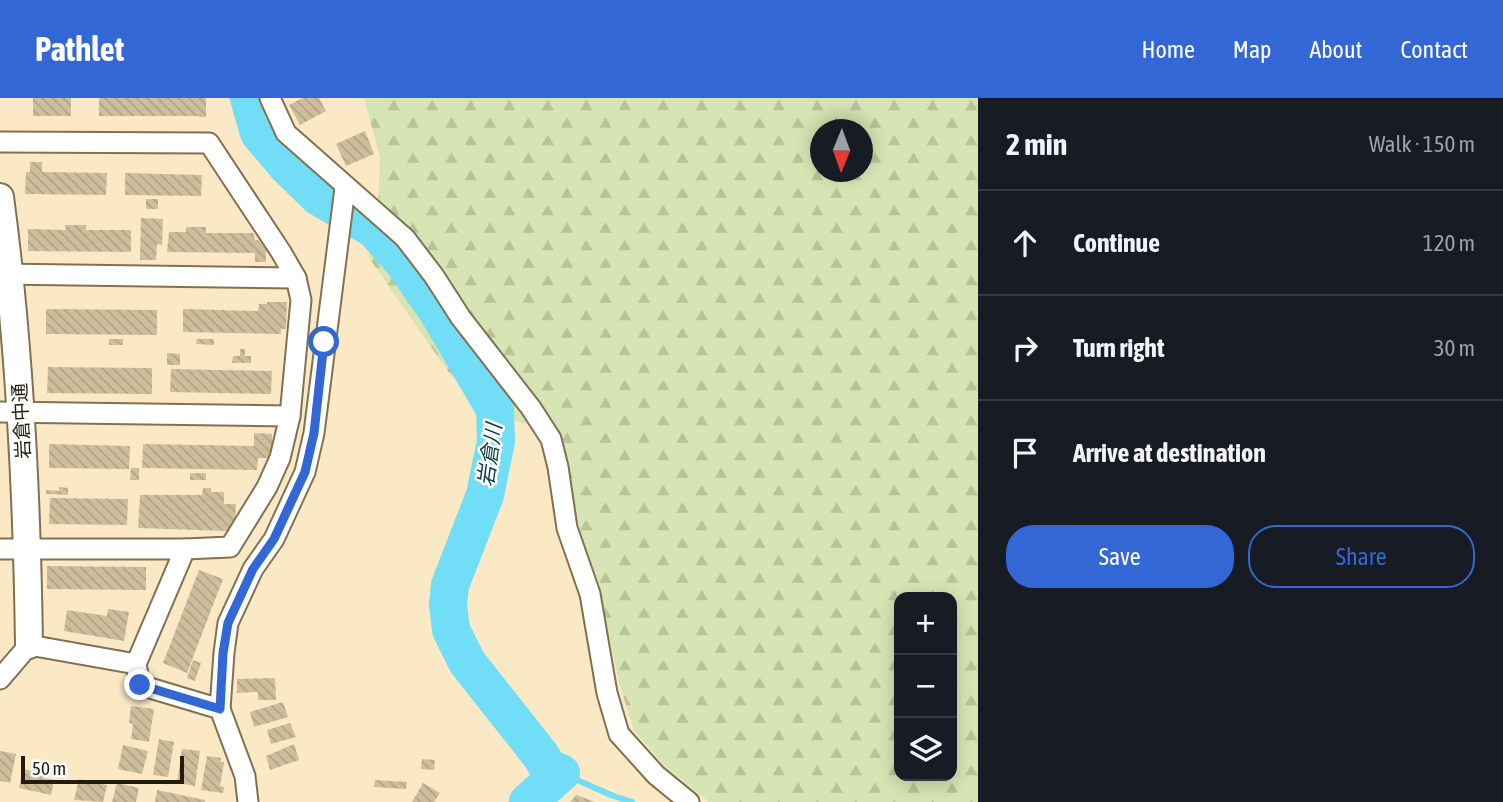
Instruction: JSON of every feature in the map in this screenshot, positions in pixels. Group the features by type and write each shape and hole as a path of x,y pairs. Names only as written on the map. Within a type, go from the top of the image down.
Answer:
{"street":[{"path":"270,98 286,133 345,188 370,205 405,238 551,439 567,528 590,594 607,693 620,734 656,775 688,802"},
{"path":"0,142 209,142 296,278 301,300 290,416 280,458 267,487 230,547 0,549"},
{"path":"248,802 245,776 220,709 223,653 228,623 253,569 274,539 305,472 314,433 345,188"},
{"name":"岩倉中通","path":"0,197 11,412 28,549 29,645"},
{"path":"5,274 296,278"},
{"path":"11,412 290,416"},
{"path":"186,549 136,664 140,685 220,709"},
{"path":"0,679 29,645 136,664"}],"green space":[{"path":"364,98 978,98 978,802 709,802 664,765 634,731 619,683 602,602 578,524 539,427 497,417 452,377 369,258 368,234 378,208 380,157"}],"building":[{"path":"33,98 71,98 71,116 33,116"},
{"path":"99,98 206,98 206,117 99,116"},
{"path":"303,98 319,98 326,111 300,125 289,105"},
{"path":"365,131 374,154 346,166 336,144"},
{"path":"30,162 42,162 42,172 107,173 106,195 25,194 26,172 30,172"},
{"path":"125,173 202,175 201,196 125,195"},
{"path":"146,199 158,199 158,209 146,209"},
{"path":"141,218 163,219 162,245 157,244 156,260 140,260"},
{"path":"65,225 86,225 86,230 131,230 131,252 28,251 28,229 66,230"},
{"path":"186,227 206,227 206,233 253,233 255,240 266,250 266,262 255,262 255,253 167,252 169,232 186,232"},
{"path":"287,302 286,329 281,329 281,334 183,332 183,309 258,311 259,304"},
{"path":"46,309 157,310 157,335 46,334"},
{"path":"109,339 123,339 123,345 109,345"},
{"path":"197,339 214,339 214,345 196,344"},
{"path":"240,349 245,349 245,356 251,356 251,363 232,363 233,356 240,356"},
{"path":"167,353 180,354 180,365 167,365"},
{"path":"48,367 152,368 152,394 47,393"},
{"path":"171,369 272,371 271,394 170,392"},
{"path":"254,433 272,434 272,458 258,458 257,470 142,468 143,444 254,446"},
{"path":"49,444 130,446 129,469 49,468"},
{"path":"131,468 139,468 139,480 130,480"},
{"path":"190,473 206,473 206,480 190,480"},
{"path":"59,487 68,488 68,495 46,494 46,490 59,491"},
{"path":"203,488 211,488 211,492 224,492 224,504 236,504 235,520 227,531 138,528 140,495 202,495"},
{"path":"50,498 128,499 127,525 49,524"},
{"path":"47,566 146,567 146,590 47,589"},
{"path":"199,570 223,579 187,673 163,663"},
{"path":"108,609 129,612 124,641 64,631 67,610 107,616"},
{"path":"193,660 201,663 195,681 187,678"},
{"path":"275,678 276,700 258,700 258,692 237,693 237,679"},
{"path":"283,702 288,717 254,727 250,712"},
{"path":"131,706 154,709 149,742 131,739"},
{"path":"290,723 296,737 271,744 267,730"},
{"path":"159,739 174,742 168,777 153,775"},
{"path":"294,744 299,760 270,770 266,756"},
{"path":"123,745 148,751 142,774 118,769"},
{"path":"182,749 200,751 195,786 177,783"},
{"path":"0,751 16,754 10,783 0,781"},
{"path":"207,756 221,758 220,762 224,762 220,786 224,787 223,793 201,790"},
{"path":"422,759 435,760 434,770 421,769"},
{"path":"23,769 45,774 44,778 54,780 51,795 19,788"},
{"path":"79,779 107,785 103,802 74,800"},
{"path":"375,780 407,782 406,789 374,787"},
{"path":"117,783 139,788 136,802 112,802"},
{"path":"423,783 440,793 434,802 412,802"},
{"path":"157,790 205,800 205,802 155,802"},
{"path":"576,795 595,802 570,802"}],"waterway":[{"name":"岩倉川","path":"249,98 259,133 287,166 319,197 374,229 404,263 438,312 495,409 496,441 485,495 450,585 448,604 451,630 467,662 548,768 561,773 528,802"},
{"path":"561,773 632,802"}],"route":[{"path":"140,685 220,709 223,653 228,623 253,569 274,539 305,472 314,433 324,342"}]}
